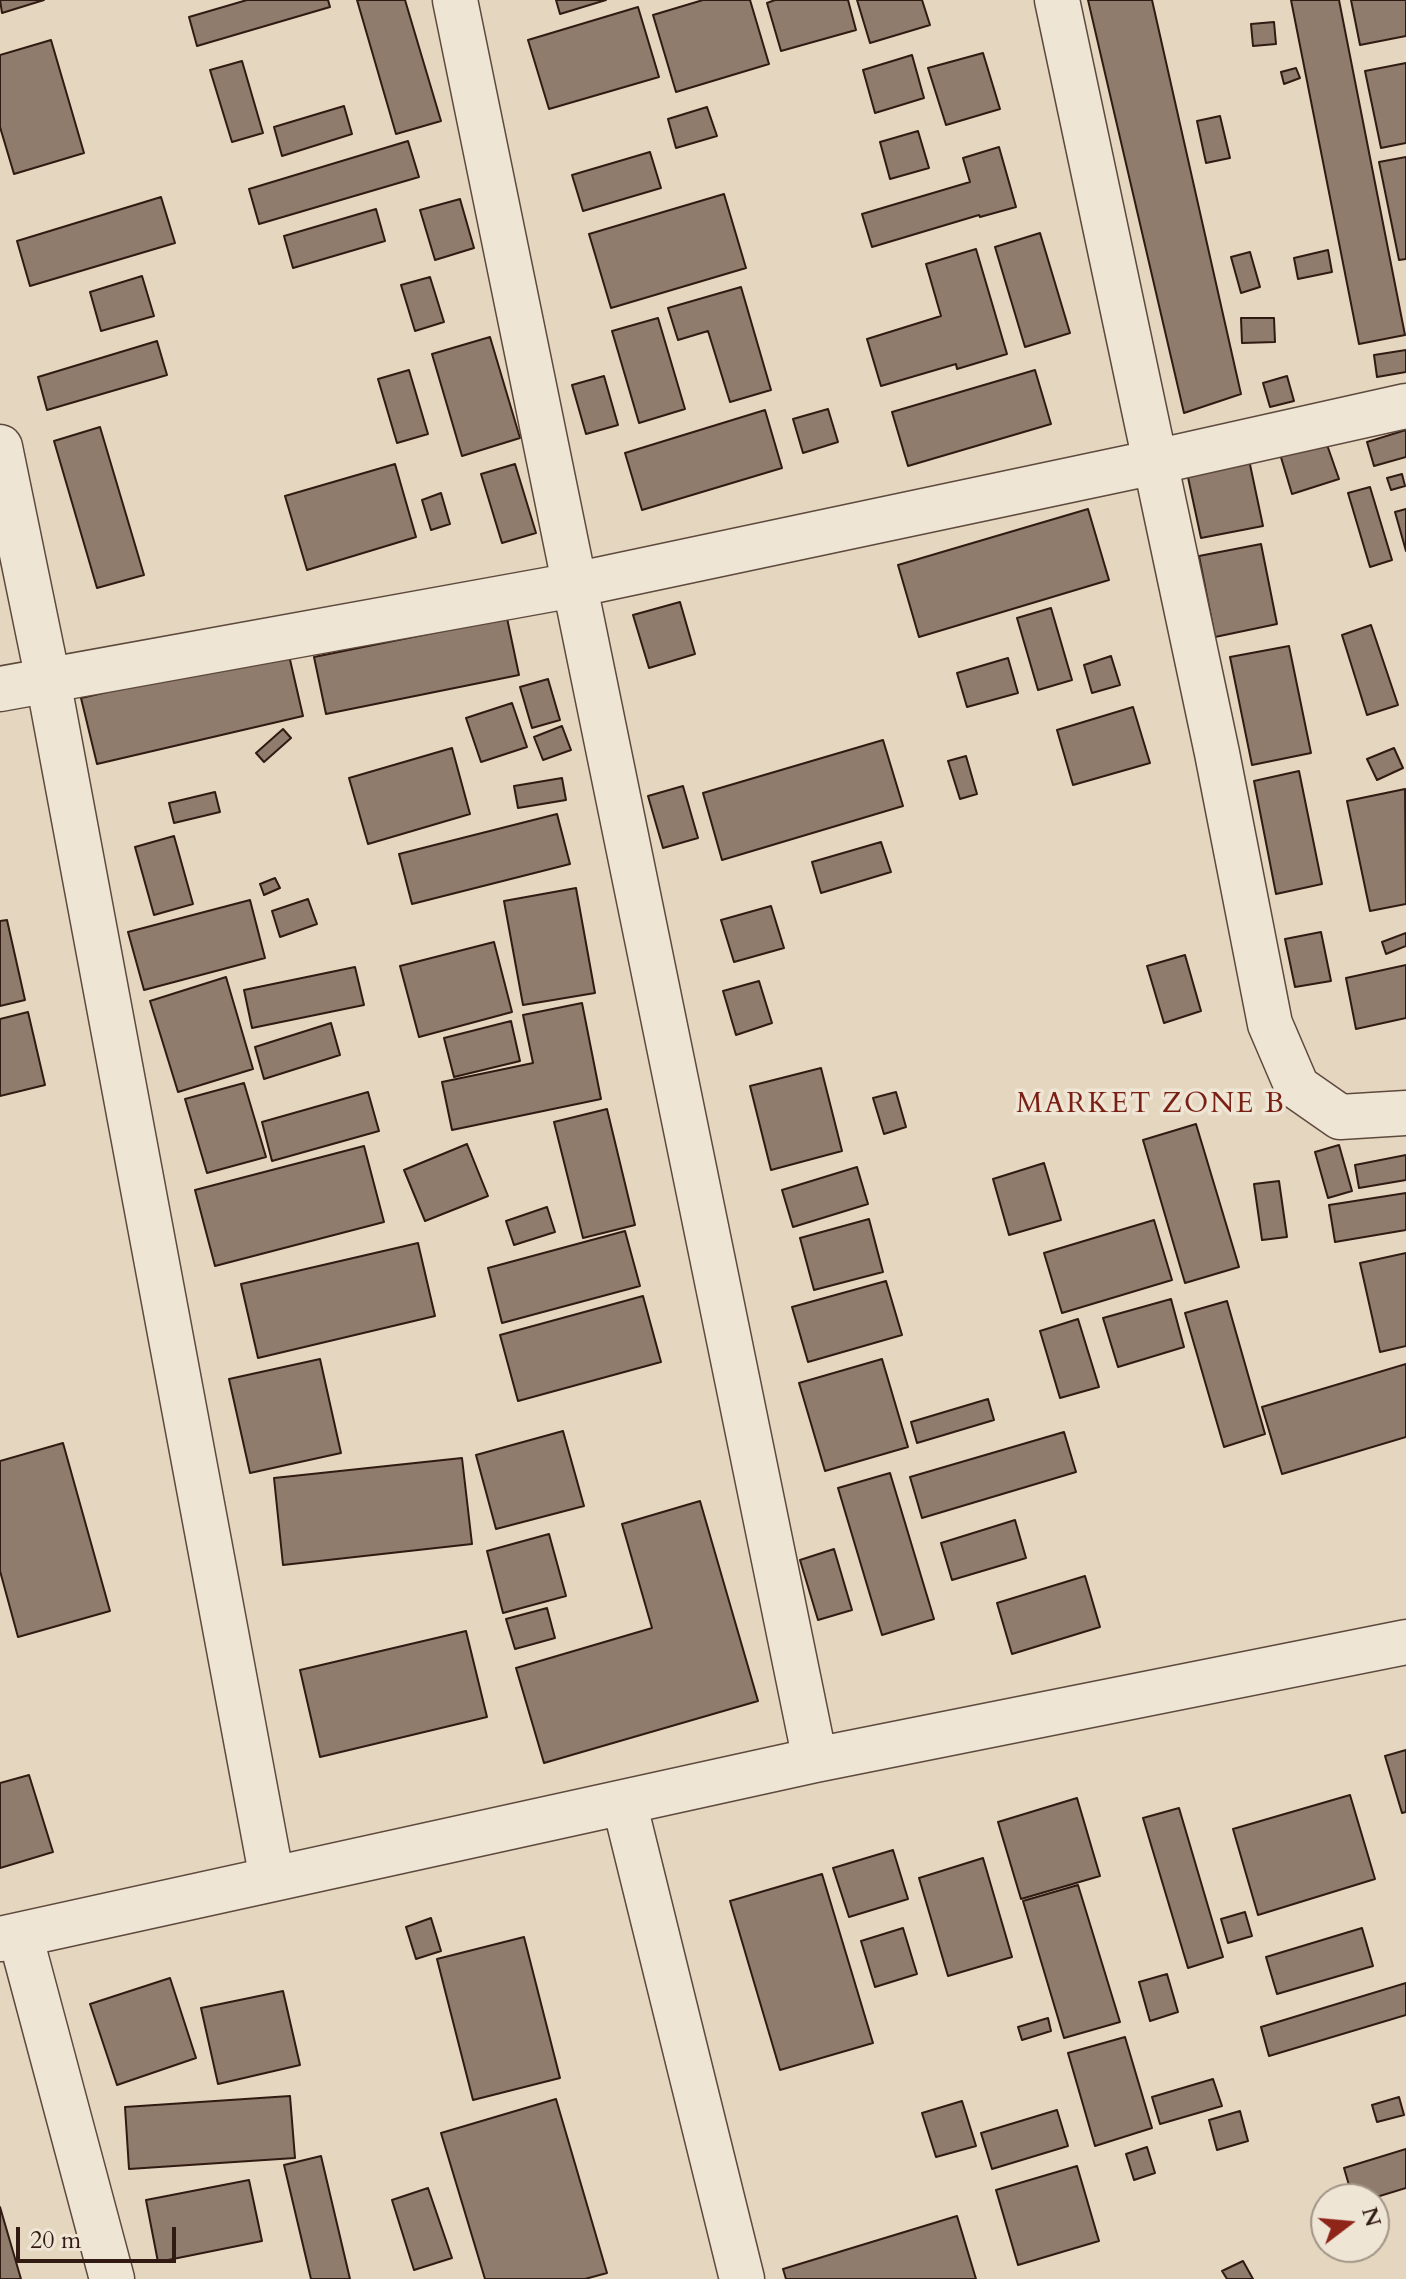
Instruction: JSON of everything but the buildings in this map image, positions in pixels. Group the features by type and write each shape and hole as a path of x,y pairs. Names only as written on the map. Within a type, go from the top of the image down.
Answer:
{"street":[{"path":"455,0 815,1760"},
{"path":"1057,0 1270,1024 1297,1087 1340,1117 1406,1113"},
{"path":"0,689 574,585 1406,406"},
{"path":"0,447 48,680 272,1879"},
{"path":"112,2279 10,1937 815,1760 1406,1642"},
{"path":"624,1802 742,2279"}],"district":[{"name":"MARKET ZONE B","path":"1151,1106"}]}
